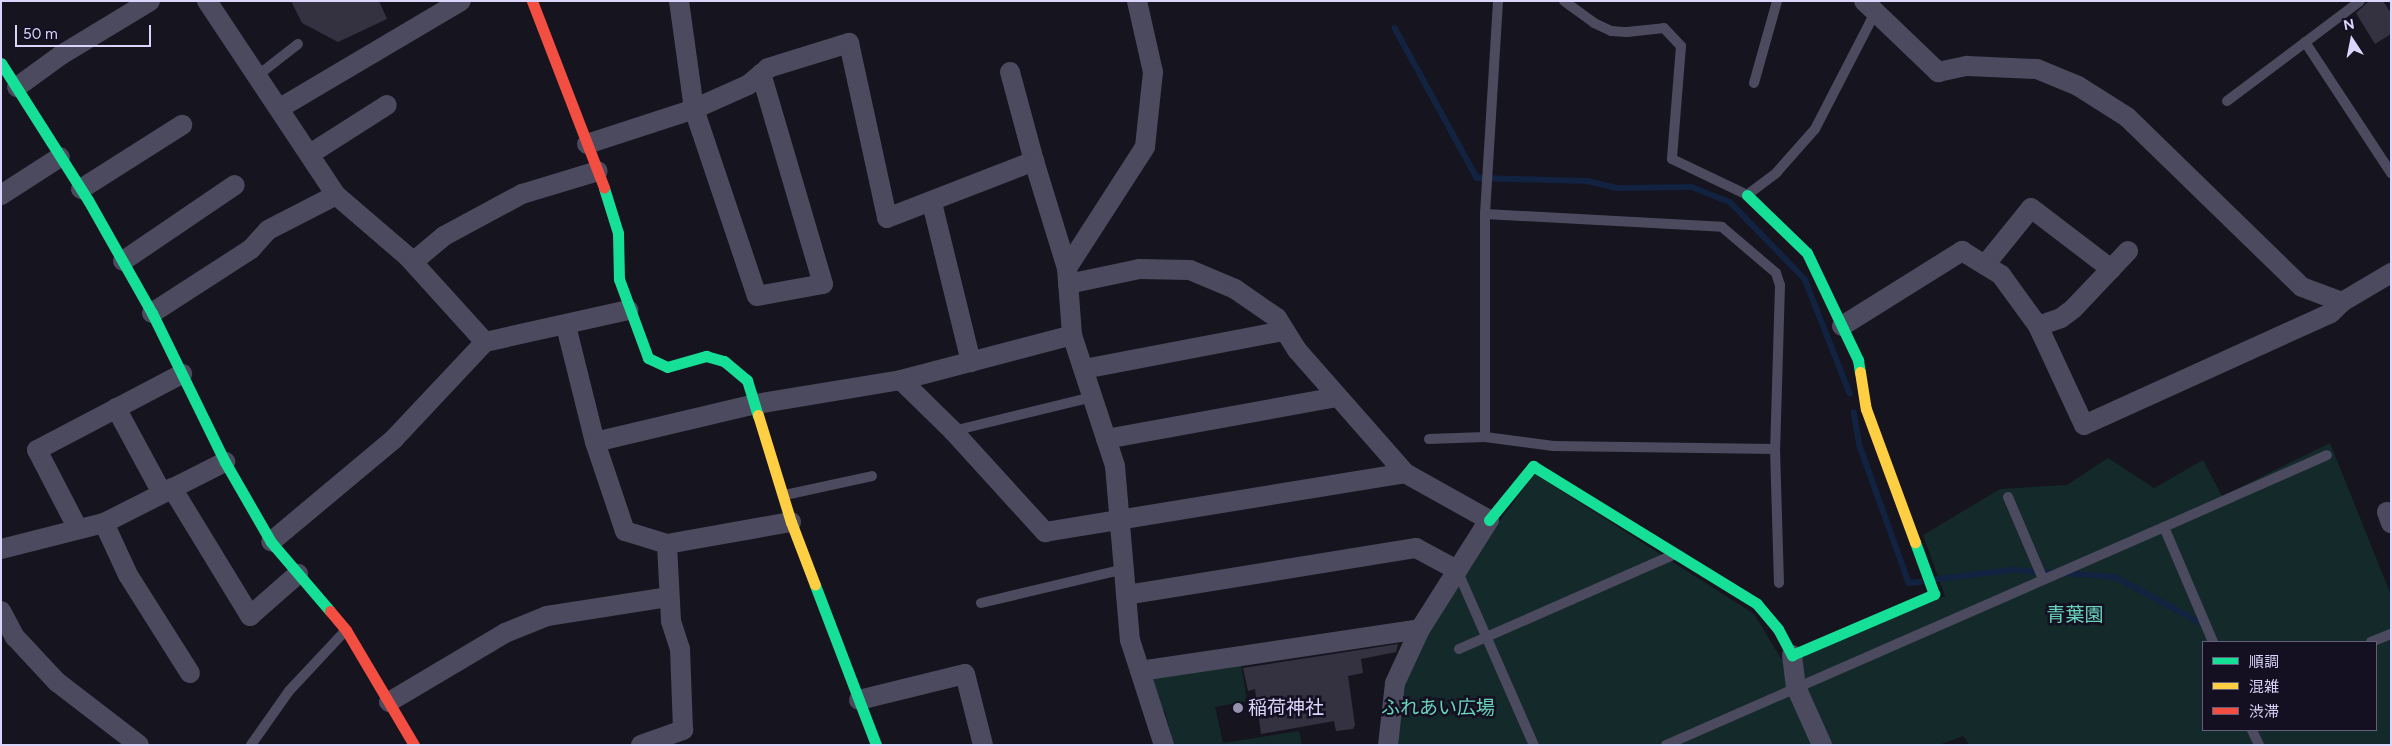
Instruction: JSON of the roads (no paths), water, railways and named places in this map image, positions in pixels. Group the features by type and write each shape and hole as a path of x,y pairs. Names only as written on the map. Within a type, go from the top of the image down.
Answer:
{"street":[{"path":"17,87 62,55 150,1"},
{"path":"207,1 280,108 336,195 413,262 485,342"},
{"path":"280,108 461,1"},
{"path":"532,1 598,171 618,233 619,279 628,310 648,358 666,367 706,356 724,361 747,380 785,495 791,522 876,745"},
{"path":"679,1 694,109 757,296 823,284 761,74"},
{"path":"1068,276 1144,147 1153,72 1137,1"},
{"path":"1870,6 1938,72 1967,66 2037,69 2078,86 2127,117 2302,287 2342,302"},
{"path":"587,144 694,109 748,85 768,68 849,43 887,218 932,203 1034,161"},
{"path":"1,63 81,189 123,261 152,313 225,462 271,542 346,630 414,745"},
{"path":"1010,72 1068,276 1072,335 1115,466 1122,519 1130,640 1164,745"},
{"path":"310,154 387,105"},
{"path":"81,189 182,125"},
{"path":"1,195 60,157"},
{"path":"413,262 444,236 522,194 598,171"},
{"path":"123,261 235,185"},
{"path":"152,313 251,249 268,230 336,195"},
{"path":"1747,196 1807,253 1858,360 1866,408 1934,594 1792,655"},
{"path":"932,203 971,362"},
{"path":"1985,264 2031,208 2112,269"},
{"path":"1842,326 1962,250 2001,275 2038,326 2084,425 2331,313 2342,302 2389,276"},
{"path":"2038,326 2073,310 2128,250"},
{"path":"1068,276 1138,269 1190,270 1235,289 1277,318 1284,331 1336,397 1405,473 1489,520"},
{"path":"271,542 394,439 485,342 566,326 628,310"},
{"path":"566,326 595,442 624,531 667,544 791,522"},
{"path":"1084,369 1284,331"},
{"path":"595,442 756,404 901,380 1072,335"},
{"path":"78,529 37,450 182,374"},
{"path":"901,380 953,431 1045,532 1405,473"},
{"path":"1106,439 1336,397"},
{"path":"116,408 167,491 250,616 298,574"},
{"path":"1,549 104,523 225,462"},
{"path":"1388,745 1394,683 1420,629 1489,520 1533,466 1757,604 1778,628 1792,655 1796,687 1822,745"},
{"path":"104,523 128,575 190,672"},
{"path":"641,745 683,730 680,649 671,621 668,597 667,544"},
{"path":"1126,595 1416,548 1458,570"},
{"path":"389,702 505,633 547,616 668,597"},
{"path":"1,611 15,637 57,682 139,745"},
{"path":"1140,671 1420,629"},
{"path":"859,700 965,674 983,745"}],"lane":[{"path":"1485,437 1485,214 1498,1"},
{"path":"1564,1 1594,23 1611,31 1628,32 1664,28 1681,46 1672,159 1747,196 1777,172 1815,129 1870,6"},
{"path":"1754,83 1777,1"},
{"path":"2227,101 2360,1"},
{"path":"2305,42 2391,173"},
{"path":"257,76 298,44"},
{"path":"1485,214 1722,227 1762,259 1776,273 1780,286 1775,449 1779,583"},
{"path":"953,431 1092,397"},
{"path":"1430,439 1485,437 1553,446 1775,449"},
{"path":"1666,745 2327,455"},
{"path":"785,495 872,476"},
{"path":"2008,496 2043,579"},
{"path":"2164,527 2213,641"},
{"path":"1459,649 1677,553"},
{"path":"981,603 1125,569"},
{"path":"1458,570 1534,745"},
{"path":"251,745 289,692 346,630"},
{"path":"2374,641 2391,634"},
{"path":"2252,731 2259,745"}],"waterway":[{"path":"1395,28 1477,178 1587,181 1618,188 1692,187 1730,202 1805,279 1850,393"},
{"path":"1854,412 1860,446 1909,583 1920,582"},
{"path":"1937,579 2014,570 2055,573"},
{"path":"2064,573 2115,577 2205,625"}],"place":[{"name":"稲荷神社","path":"1238,708"}],"park label":[{"name":"青葉園","path":"2075,615"},
{"name":"ふれあい広場","path":"1438,708"}]}
